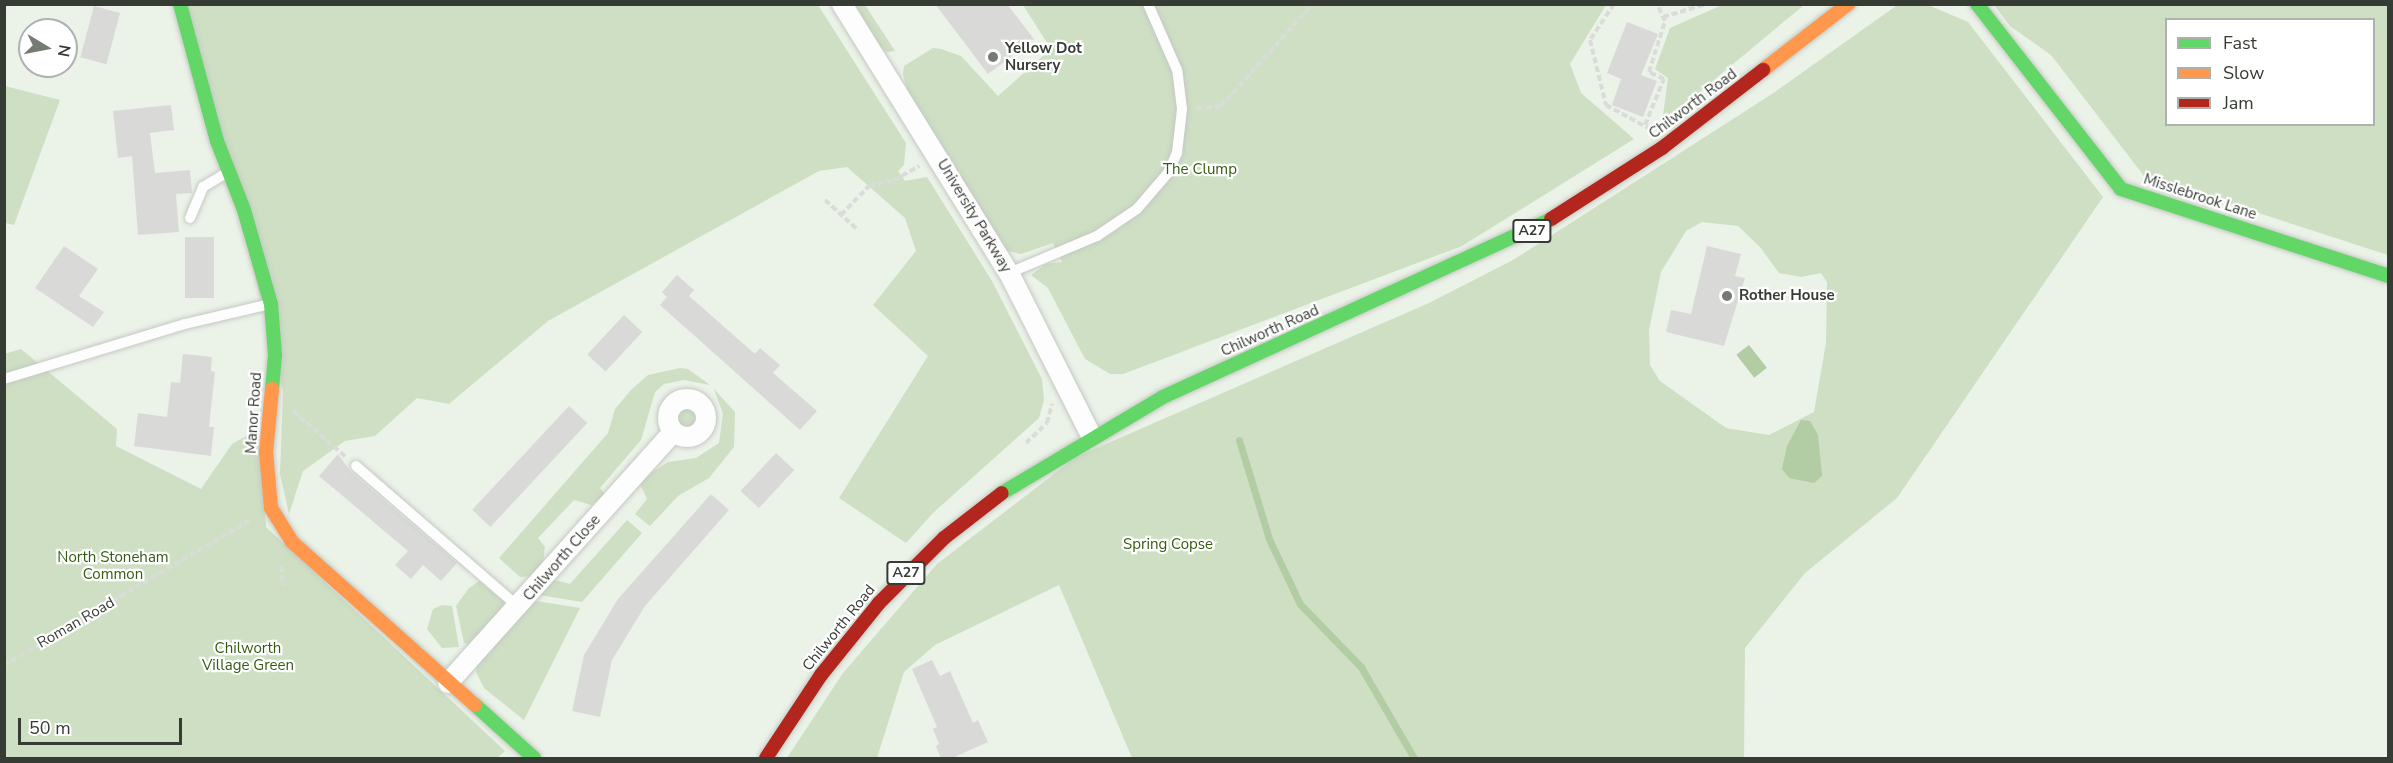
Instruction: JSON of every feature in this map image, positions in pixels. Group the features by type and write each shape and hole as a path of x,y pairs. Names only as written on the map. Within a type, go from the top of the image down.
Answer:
{"street":[{"name":"Manor Road","path":"180,4 229,172 271,304 273,393 266,452 271,508 292,542 534,759"},
{"name":"University Parkway","path":"842,4 1009,273 1091,435"},
{"name":"Chilworth Road","path":"766,759 821,675 907,572 980,508 1091,435 1267,348 1508,243 1585,200 1662,148 1848,4"},
{"name":"Misslebrook Lane","path":"1977,4 2121,189 2388,276"},
{"name":"Chilworth Close","path":"448,683 519,607 673,432"}],"lane":[{"path":"1009,273 1097,236 1137,209 1168,173 1177,153 1182,109 1177,69 1148,4"},
{"path":"190,218 203,186 229,172"},
{"path":"4,379 185,324 271,304"},
{"path":"356,466 519,607"}],"path":[{"path":"1182,109 1221,106 1313,4"},
{"path":"1614,4 1590,40 1606,105 1645,125 1662,148"},
{"path":"1645,125 1664,79 1649,72 1662,38 1663,17 1657,4"},
{"path":"1663,17 1706,4"},
{"path":"841,215 869,186 894,180 938,156"},
{"path":"825,200 858,230"},
{"path":"273,393 356,466"},
{"name":"Roman Road","path":"4,665 271,508"}],"green space":[{"path":"188,5 818,5 906,143 904,165 898,171 905,181 927,177 992,281 1042,379 1044,400 1039,418 933,513 906,543 839,498 928,356 873,305 916,251 905,218 847,167 819,171 548,321 449,404 417,398 375,436 345,441 303,471 289,514 280,474 283,391"},
{"path":"851,5 865,5 895,51 887,52 876,45"},
{"name":"The Clump","path":"1023,5 1606,5 1570,64 1581,93 1634,139 1462,246 1123,374 1110,374 1085,359 1048,288 1031,275 1046,264 1062,262 1053,243 1021,254 1007,251 908,92 903,74 904,66 933,48 941,49 961,56 998,96 1051,49"},
{"path":"1722,5 1804,5 1662,123 1668,78 1655,69 1670,28"},
{"name":"Spring Copse","path":"1928,5 1968,22 2103,197 1897,498 1805,573 1745,648 1744,758 1132,758 1059,585 935,645 904,672 877,758 787,758 843,673 937,564 1076,457 1429,303 1513,260 1772,94 1896,6","holes":["1702,222 1738,226 1760,247 1779,273 1801,277 1821,273 1827,282 1826,343 1814,412 1769,435 1726,428 1660,381 1650,365 1649,330 1661,272 1686,231"]},
{"path":"1994,5 2388,5 2388,255 2144,176 2051,55 2010,26"},
{"path":"5,86 60,100 14,225 5,223"},
{"name":"North Stoneham Common","path":"21,349 117,429 116,446 201,489 232,444 259,429 266,527 505,751 497,758 5,758 4,354"},
{"path":"680,368 688,369 710,385 684,380 664,384 655,392 641,440 600,488 605,494 591,505 574,500 538,538 545,547 543,563 534,576 520,577 499,558 608,433 615,409 631,390 648,375"},
{"path":"714,389 735,412 734,447 709,478 678,496 650,526 635,514 647,499 640,484 642,479 668,462 696,458 719,443 723,414"},
{"path":"687,407 696,410 699,419 696,428 687,431 678,428 675,419 678,410"},
{"path":"627,520 642,533 582,602 539,595 548,578 570,584"},
{"path":"479,581 505,602 504,609 468,644 464,643 456,606 469,588"},
{"path":"530,600 580,608 524,720 484,688 476,672 477,664"},
{"path":"442,605 452,606 459,647 442,648 427,629 433,609"}],"shaded area":[{"path":"1749,345 1767,368 1754,378 1736,355"},
{"path":"1801,420 1810,421 1818,435 1822,476 1814,483 1789,478 1782,469 1787,446"}],"building":[{"name":"Yellow Dot Nursery","path":"935,4 1007,4 1034,39 988,74"},
{"path":"94,6 120,13 106,64 80,57"},
{"path":"1627,22 1658,34 1641,75 1657,81 1643,117 1612,105 1621,79 1607,73"},
{"path":"171,105 174,130 150,133 155,173 190,170 192,193 176,194 179,232 138,235 132,156 118,158 113,111"},
{"path":"185,237 214,237 214,298 185,298"},
{"path":"64,246 98,269 79,296 104,312 93,327 35,288"},
{"name":"Rother House","path":"1707,246 1741,254 1735,276 1745,278 1724,346 1666,332 1671,310 1691,314"},
{"path":"677,275 694,290 689,296 755,354 760,348 780,365 773,373 817,411 800,430 660,305 667,297 662,292"},
{"path":"624,315 642,332 605,372 587,354"},
{"path":"183,354 212,357 211,371 215,372 209,427 214,427 211,456 134,446 138,413 167,417 171,382 180,383"},
{"path":"569,406 587,423 490,527 472,510"},
{"path":"776,453 794,470 759,508 741,491"},
{"path":"338,454 351,472 457,563 441,581 423,565 411,579 395,565 408,551 319,476"},
{"path":"711,494 729,510 645,606 612,660 600,717 572,711 584,655 618,599"},
{"path":"932,660 940,676 950,671 973,723 978,720 988,742 950,759 941,759 936,746 939,744 933,729 937,727 912,669"}],"waterway":[{"path":"1239,440 1269,539 1300,604 1361,667 1414,758"}],"traffic: fast":[{"path":"180,4 217,141 244,210 271,304 275,355 272,389"},
{"path":"1977,4 2121,189 2388,276"},
{"path":"1002,493 1163,397 1551,219"},
{"path":"475,705 534,758"}],"traffic: slow":[{"path":"1763,70 1848,4"},
{"path":"272,389 266,452 271,508 292,542 475,705"}],"traffic: jam":[{"path":"1551,219 1662,148 1763,70"},
{"path":"766,758 821,675 879,603 944,538 1002,493"}],"place":[{"name":"Yellow Dot Nursery","path":"993,57"},
{"name":"Rother House","path":"1727,296"}],"park label":[{"name":"Chilworth Village Green","path":"248,656"}]}
